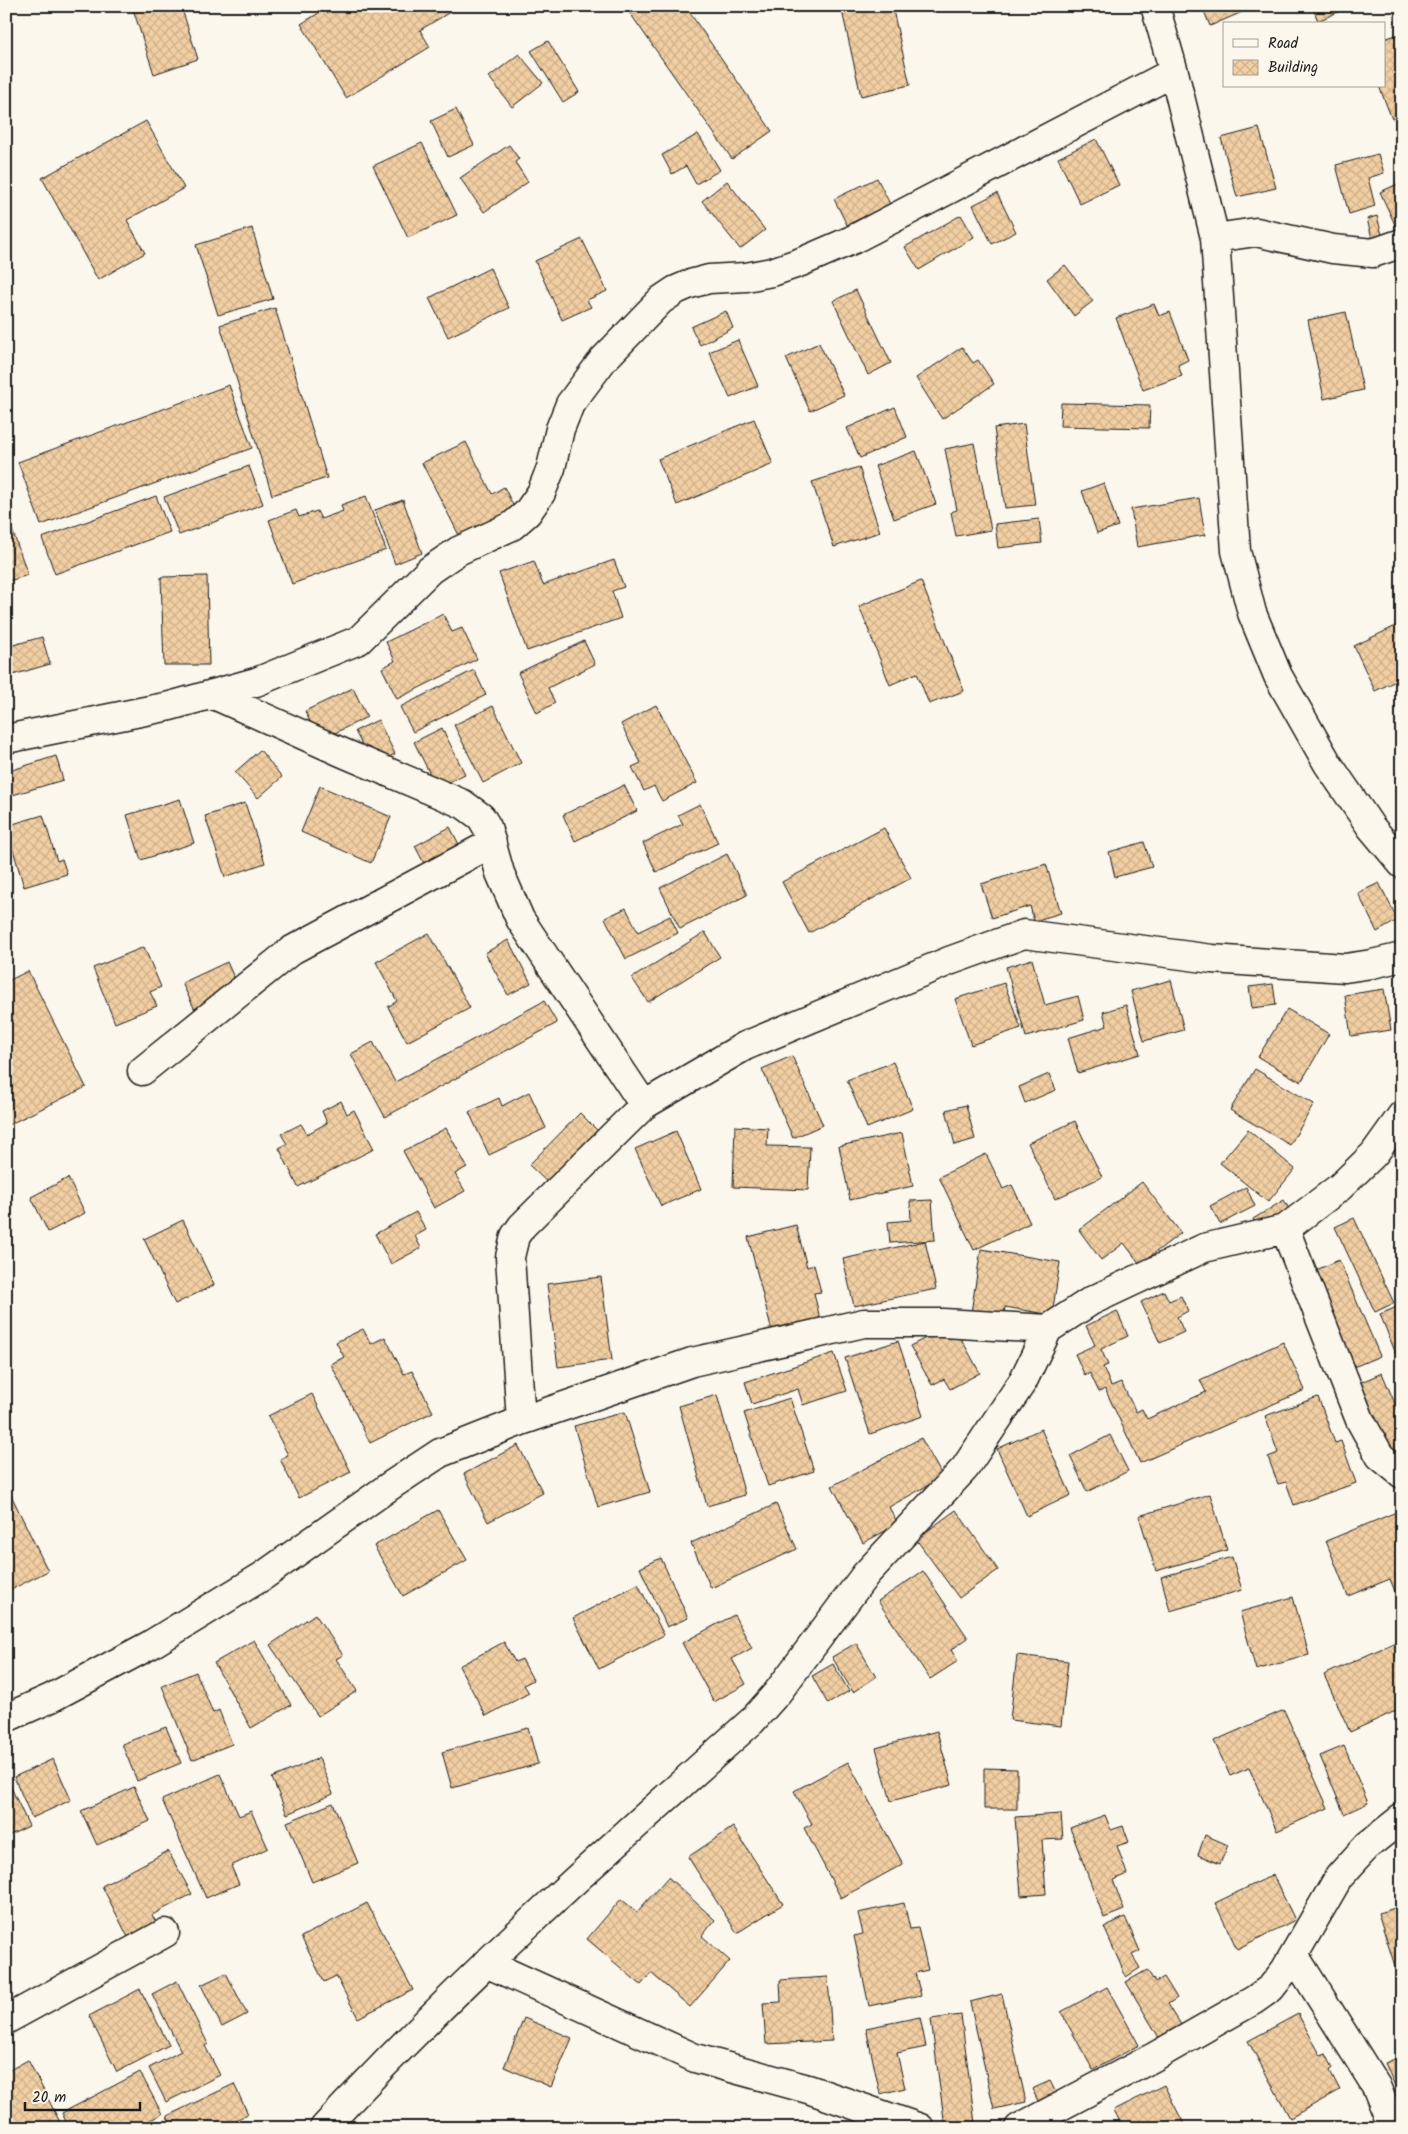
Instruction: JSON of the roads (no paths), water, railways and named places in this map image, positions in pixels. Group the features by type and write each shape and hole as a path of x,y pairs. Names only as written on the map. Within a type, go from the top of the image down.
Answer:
{"street":[{"path":"1155,6 1174,72 1215,238 1236,551 1252,613 1278,676 1328,764 1371,827 1402,864"},
{"path":"6,739 170,706 256,682 359,640 430,570 458,551 512,526 527,514 541,493 551,468 560,429 570,404 603,360 661,300 676,290 709,279 746,277 772,272 852,240 1174,72"},
{"path":"1215,238 1256,232 1333,249 1373,253 1402,244"},
{"path":"212,694 462,804 481,817 487,827 500,873 520,919 644,1105"},
{"path":"142,1071 292,950 492,844"},
{"path":"521,1421 510,1257 515,1236 522,1226 644,1105 745,1046 949,960 1024,934 1212,959 1326,967 1345,968 1402,957"},
{"path":"324,2128 374,2074 486,1963 752,1721 777,1693 866,1574 965,1468 1023,1381 1048,1329 1091,1301 1204,1248 1285,1229 1340,1187 1374,1154 1402,1115"},
{"path":"1285,1229 1360,1420 1380,1456 1402,1474"},
{"path":"6,1718 51,1698 150,1645 247,1586 440,1453 521,1421 692,1362 864,1323 943,1323 1048,1329"},
{"path":"1019,2128 1154,2057 1254,2000 1271,1988 1285,1970 1339,1877 1368,1845 1402,1818"},
{"path":"6,2020 165,1933"},
{"path":"1294,1955 1376,2086 1393,2128"},
{"path":"486,1963 695,2058 808,2089 920,2128"}]}
